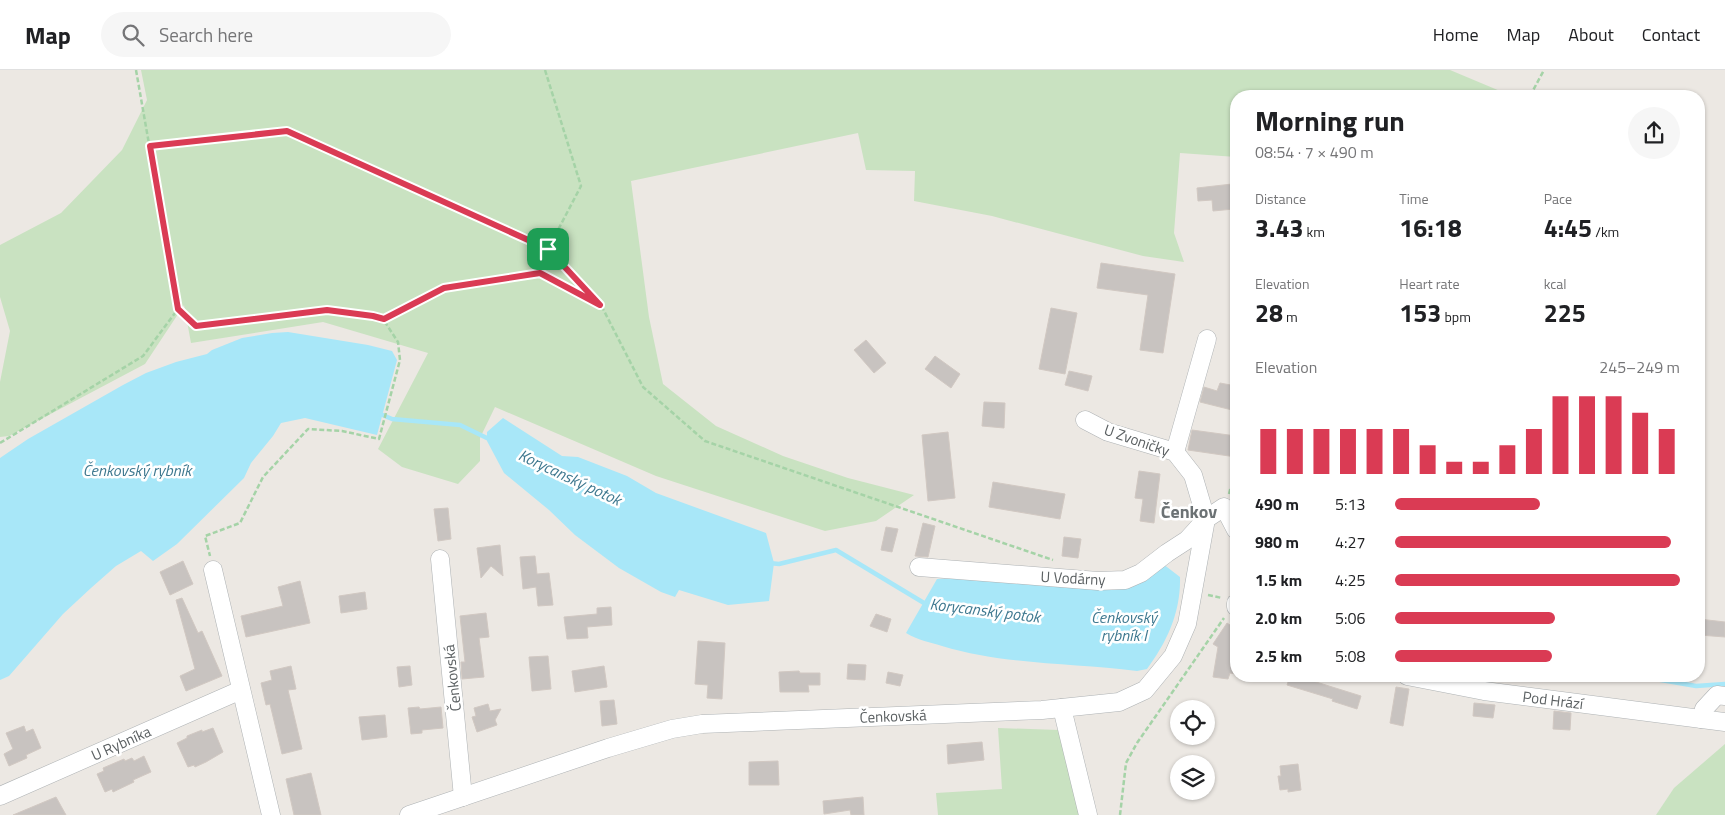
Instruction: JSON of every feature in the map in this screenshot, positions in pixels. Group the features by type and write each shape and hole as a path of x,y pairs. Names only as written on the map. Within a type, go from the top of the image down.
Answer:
{"street":[{"path":"1175,452 1207,338"},
{"name":"U Zvoničky","path":"1085,420 1108,432 1175,452 1193,475 1206,519"},
{"name":"U Vodárny","path":"919,566 1098,581 1125,580 1141,573 1187,540 1206,519 1224,507 1230,518"},
{"name":"Čenkovská","path":"409,815 644,737 672,729 702,724 1062,708 1119,702 1145,690 1174,656 1187,624 1206,519"},
{"name":"Čenkovská","path":"440,559 463,797"},
{"path":"213,570 271,815"},
{"name":"Pod Hrází","path":"1438,682 1484,691 1725,722"},
{"name":"U Rybníka","path":"0,796 241,690"},
{"path":"1701,719 1704,709 1717,695 1725,696"},
{"path":"1062,708 1088,815"}],"path":[{"path":"136,70 178,309 196,326 327,310 384,319 444,288 540,273 600,305"},
{"path":"545,70 581,186 548,249"},
{"path":"1533,90 1544,70"},
{"path":"150,146 287,131 548,249 600,305 643,387 705,441 1059,562"},
{"path":"0,443 143,356 178,309"},
{"path":"213,570 205,536 240,523 263,477 308,429 342,431 379,439 400,360 398,342 384,319"},
{"path":"1120,815 1126,763 1230,612"}],"green space":[{"path":"141,70 1450,70 1498,90 1230,90 1230,157 1180,153 1174,233 1184,262 1143,256 992,216 914,201 915,171 866,170 858,133 631,181 649,317 663,384 716,426 783,456 848,478 914,495 876,521 825,531 656,476 495,407 480,438 480,461 458,484 402,467 378,449 428,353 323,322 191,343 184,305 145,364 9,436 0,437 0,382 10,331 0,297 0,245 61,213 122,150 147,100"},
{"path":"998,728 1059,730 1080,815 938,815 936,793 1002,789"},
{"path":"1725,744 1725,815 1656,815 1674,788"}],"water":[{"name":"Čenkovský rybník","path":"288,332 368,345 392,351 397,360 377,435 305,418 281,423 251,463 244,478 177,544 153,561 141,551 116,566 63,614 9,676 0,680 0,458 28,439 146,373 176,362 207,354 212,350 242,338"},
{"path":"503,418 562,456 578,457 627,476 656,493 766,533 774,563 769,601 728,605 679,590 675,597 661,592 619,568 575,535 549,510 504,473 487,441 487,432"},
{"name":"Čenkovský rybník I","path":"1163,564 1180,577 1180,590 1171,626 1161,648 1147,669 1137,671 990,657 942,646 906,633 937,579 974,577 1047,586 1103,586"}],"building":[{"path":"1230,184 1230,209 1213,211 1212,200 1198,201 1197,188"},
{"path":"1101,263 1175,274 1163,353 1140,350 1148,295 1097,288"},
{"path":"1051,308 1077,313 1065,374 1039,369"},
{"path":"866,340 886,363 874,373 854,350"},
{"path":"935,356 960,374 951,388 925,369"},
{"path":"1069,371 1092,376 1088,391 1065,385"},
{"path":"1220,383 1230,385 1230,410 1200,402 1204,387 1217,391"},
{"path":"984,402 1005,403 1004,428 982,426"},
{"path":"1192,430 1230,435 1230,456 1188,450"},
{"path":"948,432 955,498 928,501 922,435"},
{"path":"1139,471 1160,474 1154,523 1140,521 1143,499 1135,498"},
{"path":"993,482 1065,494 1060,519 989,507"},
{"path":"448,508 451,539 438,541 434,509"},
{"path":"923,523 935,526 928,557 915,556"},
{"path":"886,527 898,529 892,552 881,550"},
{"path":"1064,537 1081,539 1078,558 1062,556"},
{"path":"500,545 503,576 491,566 481,578 477,548"},
{"path":"535,556 537,574 549,573 553,605 538,606 536,587 523,589 520,557"},
{"path":"183,561 193,584 170,595 160,572"},
{"path":"300,581 310,623 246,637 241,616 283,606 278,587"},
{"path":"365,592 367,609 341,613 339,596"},
{"path":"182,598 198,633 202,631 222,676 186,691 180,676 195,669 176,600"},
{"path":"611,607 612,625 587,627 588,638 567,639 564,617 597,614 597,608"},
{"path":"486,613 489,637 479,638 484,677 462,679 461,662 465,662 460,616"},
{"path":"876,614 891,619 887,632 870,626"},
{"path":"1705,620 1725,622 1725,637 1705,635"},
{"path":"1227,623 1230,625 1230,673 1228,679 1213,677 1218,647 1213,644"},
{"path":"698,641 725,643 722,699 707,698 708,685 695,684"},
{"path":"548,656 551,689 532,691 529,657"},
{"path":"848,664 866,665 865,680 847,679"},
{"path":"291,666 296,689 288,690 302,749 282,754 270,704 266,705 261,683 272,680 270,671"},
{"path":"410,666 412,685 399,687 397,667"},
{"path":"604,666 607,687 575,692 572,671"},
{"path":"799,671 800,673 820,673 820,685 808,685 809,692 780,692 779,672"},
{"path":"888,672 903,675 900,686 886,683"},
{"path":"1288,682 1316,682 1361,696 1357,709 1332,701 1333,699 1287,685"},
{"path":"1396,687 1409,689 1403,726 1390,723"},
{"path":"614,700 617,724 602,726 600,701"},
{"path":"1474,703 1495,705 1493,718 1473,716"},
{"path":"488,704 490,711 501,709 495,720 497,725 477,732 472,717 476,716 474,708"},
{"path":"419,707 420,709 441,707 443,728 422,730 422,733 411,734 408,708"},
{"path":"1554,711 1571,713 1570,730 1553,729"},
{"path":"385,715 387,737 362,740 359,717"},
{"path":"24,726 26,732 33,729 41,748 26,755 27,758 9,766 4,754 13,749 6,733"},
{"path":"213,728 223,752 195,767 194,765 188,767 177,743 187,738 187,736"},
{"path":"982,742 984,760 948,764 947,745"},
{"path":"144,756 151,772 113,792 112,789 105,792 97,774 104,771 103,768 124,759 125,761 132,758 134,761"},
{"path":"778,761 779,785 749,785 749,762"},
{"path":"1298,764 1301,790 1288,792 1288,789 1280,790 1278,776 1281,776 1280,766"},
{"path":"311,773 321,815 294,815 286,779"},
{"path":"56,797 66,815 13,815"},
{"path":"863,797 864,815 851,815 850,810 824,814 823,801"}],"waterway":[{"name":"Korycanský potok","path":"378,413 392,419 460,425 491,440"},
{"name":"Korycanský potok","path":"769,563 779,564 836,550 924,603 929,604"},
{"name":"Korycanský potok","path":"1673,682 1696,686 1725,684"}],"district":[{"name":"Čenkov","path":"1189,511"}],"route":[{"path":"287,131 548,249 600,305 540,273 444,288 384,319 327,310 196,326 178,309 150,146 287,131"}]}
